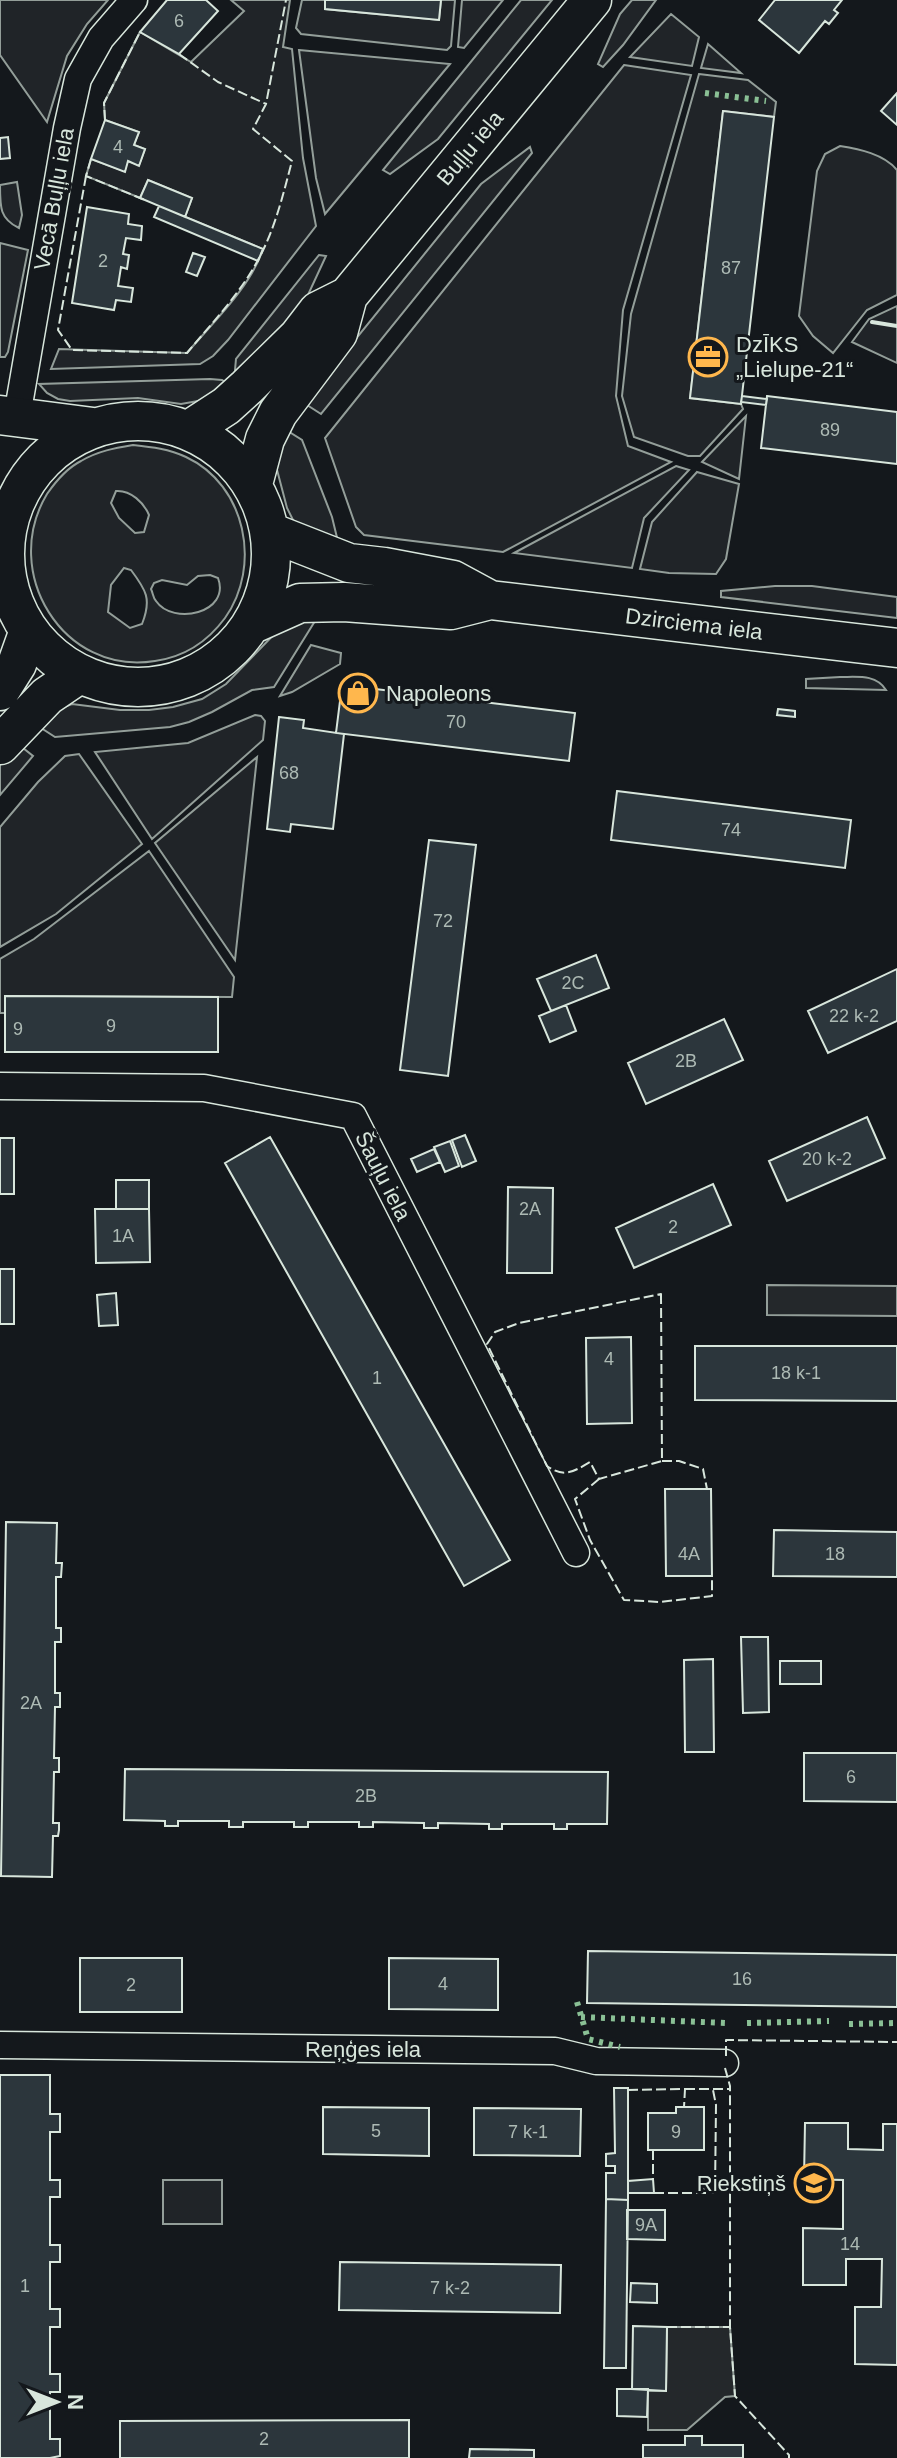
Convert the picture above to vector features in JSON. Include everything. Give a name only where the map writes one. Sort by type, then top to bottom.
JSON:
[{"type":"street","name":"Vecā Buļļu iela","points":[[8,416],[78,79],[101,38],[134,0]]},
{"type":"street","name":"Buļļu iela","points":[[189,430],[226,406],[247,387],[298,337],[318,311],[348,296],[592,0]]},
{"type":"street","name":"Buļļu iela","points":[[253,484],[265,439],[278,413],[338,333],[348,296]]},
{"type":"street","points":[[8,416],[93,427]]},
{"type":"street","points":[[151,421],[189,430],[223,451],[253,484],[270,532],[268,586],[253,624],[227,654],[181,681],[128,688],[78,675],[50,657],[28,633],[9,593],[3,550],[5,508],[57,448],[93,427],[113,422],[151,421]]},
{"type":"street","name":"Dzirciema iela","points":[[270,532],[349,563],[453,580],[490,600]]},
{"type":"street","name":"Dzirciema iela","points":[[253,624],[300,603],[344,602],[451,610],[490,600],[897,648]]},
{"type":"street","points":[[0,691],[17,664],[28,633]]},
{"type":"street","points":[[0,745],[47,696],[78,675]]},
{"type":"street","name":"Šauļu iela","points":[[0,1086],[204,1088],[353,1116],[576,1553]]},
{"type":"street","name":"Reņģes iela","points":[[0,2045],[555,2051],[596,2061],[725,2063]]},
{"type":"shaded area","points":[[0,0],[108,0],[87,24],[67,56],[47,122],[0,55]]},
{"type":"shaded area","points":[[231,0],[290,0],[283,47],[292,49],[303,158],[316,226],[228,340],[200,364],[51,369],[59,349],[187,353],[230,304],[257,263],[263,249],[185,217],[192,198],[148,180],[140,198],[86,176],[91,159],[124,171],[128,161],[139,165],[145,149],[134,145],[139,132],[105,120],[104,103],[140,32],[191,62],[244,11]]},
{"type":"shaded area","points":[[302,0],[325,0],[325,9],[439,20],[441,0],[455,0],[451,46],[447,50],[301,34],[296,28]]},
{"type":"shaded area","points":[[462,0],[503,0],[464,48],[458,47]]},
{"type":"shaded area","points":[[521,0],[552,0],[438,139],[390,174],[383,170]]},
{"type":"shaded area","points":[[632,0],[656,0],[603,67],[598,64],[620,14]]},
{"type":"shaded area","points":[[671,14],[699,37],[692,66],[630,57]]},
{"type":"shaded area","points":[[708,44],[741,73],[701,68]]},
{"type":"shaded area","points":[[299,50],[450,64],[325,214],[316,178]]},
{"type":"shaded area","points":[[624,65],[691,75],[623,310],[616,396],[628,446],[671,462],[503,552],[364,535],[356,527],[325,438]]},
{"type":"shaded area","points":[[699,74],[748,80],[776,102],[774,117],[723,111],[690,398],[741,404],[743,409],[700,456],[688,456],[634,437],[622,396],[631,314]]},
{"type":"shaded area","points":[[840,146],[878,156],[897,170],[897,295],[867,310],[833,353],[813,336],[799,316],[817,171],[825,154]]},
{"type":"shaded area","points":[[530,147],[532,153],[321,414],[304,403],[481,184]]},
{"type":"shaded area","points":[[17,182],[22,215],[19,228],[5,217],[0,200],[0,185]]},
{"type":"shaded area","points":[[0,243],[28,250],[5,357],[0,357]]},
{"type":"shaded area","points":[[319,255],[326,256],[301,310],[243,376],[235,370],[236,359]]},
{"type":"shaded area","points":[[897,306],[897,363],[852,342],[869,319]]},
{"type":"shaded area","points":[[222,380],[233,387],[215,398],[181,404],[138,398],[70,401],[47,393],[39,384]]},
{"type":"shaded area","points":[[746,416],[739,479],[702,462]]},
{"type":"shaded area","points":[[283,428],[302,440],[332,517],[340,550],[294,522],[287,508],[276,466]]},
{"type":"shaded area","points":[[133,445],[173,452],[206,470],[223,487],[234,507],[242,528],[245,552],[243,575],[225,618],[194,647],[155,661],[122,661],[93,652],[68,635],[49,612],[36,585],[31,555],[34,524],[47,494],[58,480],[71,467],[87,458]],"holes":[[[116,491],[132,495],[144,506],[149,515],[144,532],[135,533],[119,518],[111,503]],[[124,568],[131,570],[146,595],[147,608],[142,624],[130,628],[108,612],[111,585]],[[198,576],[218,578],[220,590],[209,607],[187,614],[175,613],[164,609],[154,598],[151,589],[154,583],[162,580],[187,585]]]},
{"type":"shaded area","points":[[676,466],[689,470],[644,518],[632,568],[514,553]]},
{"type":"shaded area","points":[[697,472],[739,484],[726,559],[716,574],[640,569],[652,522]]},
{"type":"shaded area","points":[[812,586],[897,597],[897,618],[721,597],[721,591]]},
{"type":"shaded area","points":[[320,613],[274,687],[252,690],[189,722],[170,727],[55,737],[35,724],[54,711],[72,704],[149,710],[202,699],[226,684],[285,623]]},
{"type":"shaded area","points":[[311,645],[341,653],[340,664],[280,696]]},
{"type":"shaded area","points":[[806,679],[872,679],[886,690],[806,688]]},
{"type":"shaded area","points":[[255,715],[265,721],[263,740],[152,839],[95,752],[188,743]]},
{"type":"shaded area","points":[[18,744],[33,756],[0,795],[0,765]]},
{"type":"shaded area","points":[[79,754],[142,844],[56,914],[0,947],[0,827],[65,756]]},
{"type":"shaded area","points":[[257,757],[235,960],[155,843]]},
{"type":"shaded area","points":[[149,851],[234,977],[232,997],[5,996],[5,1013],[0,1013],[0,959],[34,939]]},
{"type":"shaded area","points":[[767,1285],[897,1286],[897,1316],[767,1315]]},
{"type":"shaded area","points":[[163,2180],[222,2180],[222,2224],[163,2224]]},
{"type":"shaded area","points":[[667,2327],[730,2327],[735,2396],[725,2397],[687,2430],[648,2430],[648,2391],[666,2391]]},
{"type":"building","points":[[167,0],[206,0],[218,11],[179,54],[140,32]]},
{"type":"building","points":[[325,0],[441,0],[439,20],[325,9]]},
{"type":"building","points":[[775,0],[842,0],[834,10],[838,13],[829,24],[825,21],[799,53],[759,20]]},
{"type":"building","points":[[897,93],[897,125],[881,111]]},
{"type":"building","points":[[723,111],[774,117],[741,404],[690,398]]},
{"type":"building","points":[[105,120],[139,132],[134,145],[145,149],[139,166],[128,161],[125,172],[91,159]]},
{"type":"building","points":[[8,137],[10,158],[0,159],[0,138]]},
{"type":"building","points":[[148,180],[192,198],[185,217],[140,198]]},
{"type":"building","points":[[159,206],[263,249],[258,261],[154,217]]},
{"type":"building","points":[[87,207],[129,214],[128,224],[142,226],[141,240],[126,238],[123,254],[129,255],[127,269],[121,267],[118,286],[133,288],[131,302],[116,300],[114,310],[72,303]]},
{"type":"building","points":[[193,253],[205,257],[197,276],[186,272]]},
{"type":"building","points":[[742,396],[767,399],[766,405],[741,402]]},
{"type":"building","points":[[767,396],[897,412],[897,464],[761,448]]},
{"type":"building","points":[[342,685],[575,713],[569,761],[336,733]]},
{"type":"building","points":[[778,709],[795,711],[795,717],[777,715]]},
{"type":"building","points":[[279,717],[304,720],[303,728],[344,734],[333,829],[291,824],[290,832],[267,829]]},
{"type":"building","points":[[617,791],[851,820],[845,868],[611,840]]},
{"type":"building","points":[[429,840],[476,845],[448,1076],[400,1070]]},
{"type":"building","points":[[596,955],[609,988],[551,1011],[537,979]]},
{"type":"building","points":[[897,969],[897,1021],[828,1053],[808,1011]]},
{"type":"building","points":[[5,996],[218,997],[218,1052],[5,1052]]},
{"type":"building","points":[[566,1005],[576,1031],[550,1042],[539,1016]]},
{"type":"building","points":[[724,1019],[743,1060],[646,1104],[628,1063]]},
{"type":"building","points":[[867,1117],[885,1158],[787,1201],[769,1161]]},
{"type":"building","points":[[465,1135],[476,1161],[462,1167],[452,1140]]},
{"type":"building","points":[[270,1137],[510,1560],[464,1586],[225,1163]]},
{"type":"building","points":[[0,1138],[14,1138],[14,1194],[0,1194]]},
{"type":"building","points":[[450,1141],[459,1166],[445,1172],[434,1147]]},
{"type":"building","points":[[434,1149],[440,1162],[417,1172],[411,1159]]},
{"type":"building","points":[[116,1180],[149,1180],[149,1209],[116,1209]]},
{"type":"building","points":[[713,1184],[731,1225],[634,1268],[616,1228]]},
{"type":"building","points":[[508,1187],[553,1188],[552,1273],[507,1273]]},
{"type":"building","points":[[95,1209],[149,1209],[150,1262],[96,1263]]},
{"type":"building","points":[[0,1269],[14,1269],[14,1324],[0,1324]]},
{"type":"building","points":[[116,1293],[118,1325],[99,1326],[97,1295]]},
{"type":"building","points":[[631,1337],[632,1423],[587,1424],[586,1338]]},
{"type":"building","points":[[695,1346],[897,1346],[897,1401],[695,1400]]},
{"type":"building","points":[[665,1489],[711,1489],[712,1576],[666,1576]]},
{"type":"building","points":[[6,1522],[57,1523],[56,1563],[62,1563],[61,1577],[56,1577],[56,1628],[61,1628],[61,1642],[55,1642],[55,1693],[60,1693],[60,1707],[55,1707],[54,1758],[59,1758],[59,1772],[54,1772],[53,1823],[59,1823],[59,1830],[58,1836],[53,1836],[52,1877],[1,1876]]},
{"type":"building","points":[[774,1530],[897,1532],[897,1577],[773,1576]]},
{"type":"building","points":[[741,1637],[768,1637],[769,1712],[743,1713]]},
{"type":"building","points":[[713,1659],[714,1752],[685,1752],[684,1660]]},
{"type":"building","points":[[780,1661],[821,1661],[821,1684],[780,1684]]},
{"type":"building","points":[[804,1753],[897,1753],[897,1802],[804,1801]]},
{"type":"building","points":[[125,1769],[608,1772],[607,1824],[567,1824],[567,1829],[554,1829],[554,1824],[502,1824],[502,1829],[489,1829],[489,1824],[438,1823],[438,1828],[424,1828],[424,1823],[373,1822],[373,1827],[359,1827],[359,1822],[308,1822],[308,1827],[294,1827],[294,1822],[243,1822],[243,1827],[229,1827],[229,1821],[178,1821],[178,1826],[165,1826],[165,1821],[124,1820]]},
{"type":"building","points":[[588,1951],[897,1955],[897,2007],[587,2003]]},
{"type":"building","points":[[80,1958],[182,1958],[182,2012],[80,2012]]},
{"type":"building","points":[[389,1958],[498,1959],[498,2010],[389,2009]]},
{"type":"building","points":[[0,2075],[50,2075],[50,2114],[60,2114],[60,2132],[50,2132],[50,2180],[60,2180],[60,2197],[50,2197],[50,2245],[60,2245],[60,2262],[50,2262],[50,2309],[60,2309],[60,2327],[50,2327],[50,2374],[60,2374],[60,2392],[50,2392],[50,2439],[60,2439],[60,2456],[50,2458],[0,2458]]},
{"type":"building","points":[[614,2088],[628,2088],[628,2200],[606,2199],[606,2173],[615,2173],[615,2166],[606,2166],[606,2154],[615,2153]]},
{"type":"building","points":[[323,2107],[429,2108],[429,2156],[323,2154]]},
{"type":"building","points":[[676,2107],[704,2107],[704,2150],[648,2150],[648,2113],[676,2113]]},
{"type":"building","points":[[474,2108],[581,2109],[580,2156],[474,2155]]},
{"type":"building","points":[[805,2123],[848,2123],[848,2149],[883,2150],[883,2124],[897,2124],[897,2365],[855,2364],[855,2307],[881,2307],[882,2259],[846,2259],[846,2285],[803,2285],[803,2228],[843,2229],[843,2180],[804,2179]]},
{"type":"building","points":[[700,2176],[714,2176],[714,2189],[699,2188]]},
{"type":"building","points":[[653,2179],[654,2193],[628,2193],[628,2181]]},
{"type":"building","points":[[606,2199],[628,2200],[626,2368],[604,2368]]},
{"type":"building","points":[[627,2210],[665,2210],[665,2240],[627,2239]]},
{"type":"building","points":[[340,2262],[561,2265],[560,2313],[339,2310]]},
{"type":"building","points":[[631,2283],[657,2284],[657,2303],[630,2302]]},
{"type":"building","points":[[633,2326],[667,2327],[666,2391],[632,2389]]},
{"type":"building","points":[[617,2389],[648,2389],[647,2417],[617,2416]]},
{"type":"building","points":[[409,2420],[409,2458],[120,2458],[120,2421]]},
{"type":"building","points":[[685,2436],[702,2436],[702,2445],[743,2445],[743,2458],[643,2458],[643,2445],[685,2445]]},
{"type":"building","points":[[470,2449],[534,2450],[534,2458],[469,2458]]},
{"type":"hedge","points":[[705,93],[766,101]]},
{"type":"hedge","points":[[577,2002],[588,2039],[620,2047]]},
{"type":"hedge","points":[[581,2017],[726,2023]]},
{"type":"hedge","points":[[747,2023],[829,2021]]},
{"type":"hedge","points":[[849,2024],[897,2023]]},
{"type":"fence","points":[[86,176],[58,330],[72,350],[187,353],[251,273],[282,199],[292,161],[253,129],[266,104],[286,0]]},
{"type":"fence","points":[[105,120],[104,103],[140,32]]},
{"type":"fence","points":[[179,54],[218,82],[266,104]]},
{"type":"fence","points":[[91,159],[86,176],[145,200]]},
{"type":"fence","points":[[661,1294],[662,1461],[599,1479],[590,1462],[568,1472],[558,1472],[547,1466],[487,1344],[495,1332],[519,1323],[661,1294]]},
{"type":"fence","points":[[662,1461],[679,1461],[703,1469],[707,1489]]},
{"type":"fence","points":[[599,1479],[575,1499],[590,1540],[624,1600],[660,1602],[712,1596],[712,1576]]},
{"type":"fence","points":[[726,2056],[726,2040],[897,2042]]},
{"type":"fence","points":[[725,2068],[730,2086],[730,2327],[735,2396],[789,2458]]},
{"type":"fence","points":[[685,2089],[730,2089]]},
{"type":"fence","points":[[628,2090],[685,2089],[684,2107]]},
{"type":"fence","points":[[654,2193],[715,2193],[716,2105],[713,2090]]},
{"type":"fence","points":[[653,2150],[653,2179]]},
{"type":"fence","points":[[667,2327],[730,2327]]},
{"type":"wall","points":[[872,322],[897,326]]},
{"type":"place","name":"DzĪKS „Lielupe-21“","points":[[708,357]]},
{"type":"place","name":"Napoleons","points":[[358,693]]},
{"type":"place","name":"Riekstiņš","points":[[814,2183]]}]
